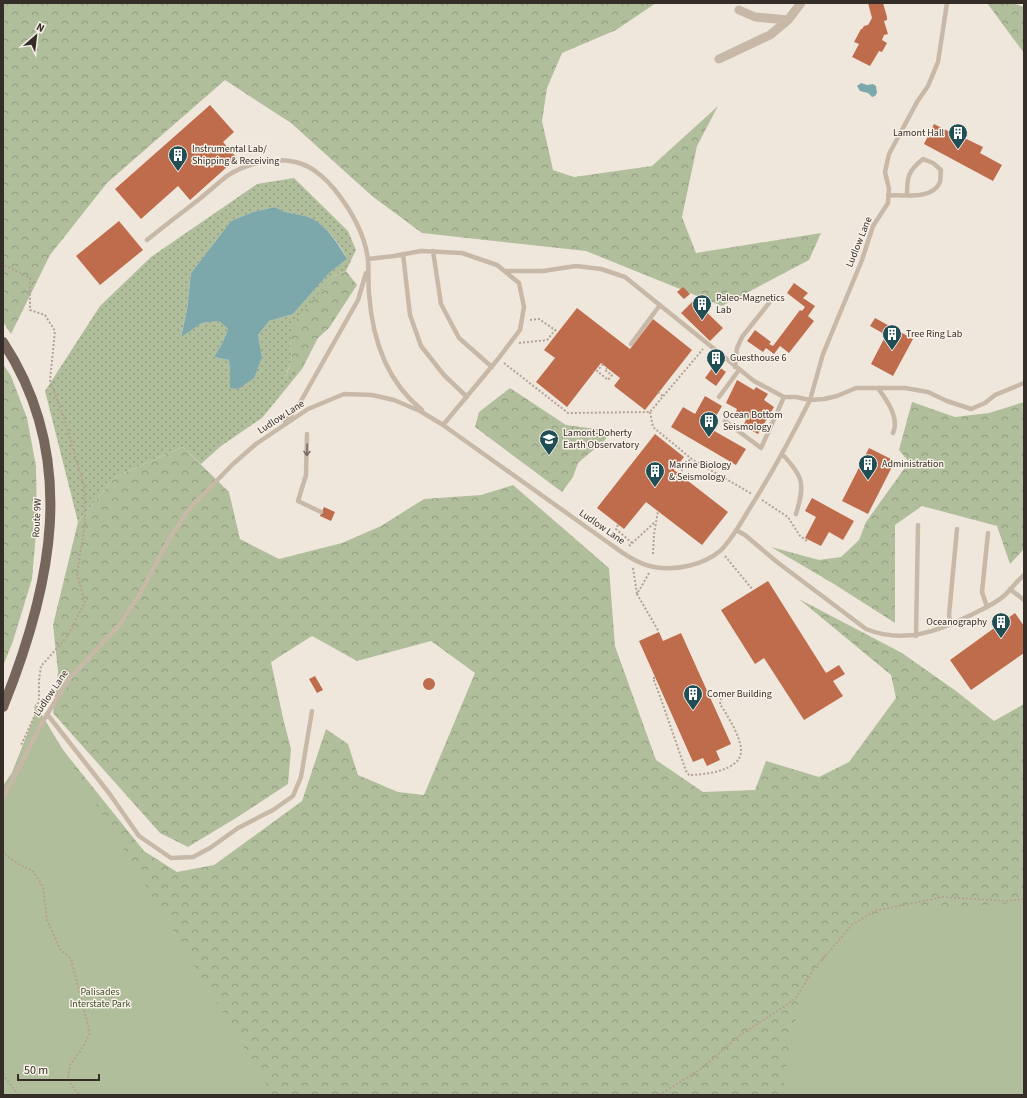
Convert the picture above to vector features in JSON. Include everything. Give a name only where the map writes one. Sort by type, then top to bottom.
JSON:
[{"type":"main road","name":"Route 9W","points":[[3,342],[20,371],[37,411],[46,450],[51,493],[49,540],[42,584],[26,641],[5,703]]},
{"type":"street","points":[[719,59],[770,35],[788,20],[801,3]]},
{"type":"street","points":[[739,10],[755,17],[788,20]]},
{"type":"lane","name":"Ludlow Lane","points":[[3,798],[47,714],[69,679],[120,624],[138,597],[171,536],[190,508],[233,464],[256,444],[308,409],[344,394],[372,395],[394,400],[420,411],[443,425],[632,559],[653,567],[675,568],[699,563],[720,551],[736,530],[757,497],[782,454],[810,400],[823,354],[862,260],[873,226],[888,203],[889,189],[884,172],[889,154],[917,102],[928,86],[938,62],[947,3]]},
{"type":"lane","points":[[888,196],[907,195],[925,194],[934,191],[940,182],[941,170],[933,163],[922,159],[914,166],[910,173],[907,181],[907,195]]},
{"type":"lane","points":[[147,240],[228,176],[256,163],[282,160],[303,164],[326,179],[346,204],[362,234],[368,259],[372,322],[379,348],[390,371],[403,393],[421,409],[443,425],[492,367],[520,330],[524,307],[519,283],[497,265],[462,253],[421,251],[368,259]]},
{"type":"lane","points":[[433,251],[441,304],[459,338],[492,367]]},
{"type":"lane","points":[[403,254],[410,315],[421,346],[444,375],[467,397]]},
{"type":"lane","points":[[280,427],[297,408],[358,300],[365,280],[368,259]]},
{"type":"lane","points":[[506,271],[543,271],[576,266],[601,269],[625,277],[754,381],[784,397],[796,397],[810,400],[824,399],[837,396],[856,388],[905,388],[928,392],[947,401],[971,409],[985,403],[995,395],[1024,383]]},
{"type":"lane","points":[[719,397],[737,368],[737,348],[742,337],[769,303]]},
{"type":"lane","points":[[631,344],[660,305]]},
{"type":"lane","points":[[878,388],[893,414],[895,420],[895,429],[893,432]]},
{"type":"lane","points":[[725,421],[761,448],[784,397]]},
{"type":"lane","points":[[307,434],[306,475],[298,501],[321,512]]},
{"type":"lane","points":[[782,454],[795,467],[801,478],[802,490],[796,514]]},
{"type":"lane","points":[[916,636],[918,524]]},
{"type":"lane","points":[[951,625],[949,615],[957,529]]},
{"type":"lane","points":[[736,530],[745,535],[866,629],[887,635],[916,636],[951,625],[987,607],[1005,594],[1024,575]]},
{"type":"lane","points":[[987,607],[982,592],[988,533]]},
{"type":"lane","points":[[1010,589],[1024,600]]},
{"type":"lane","points":[[47,714],[109,793],[139,836],[171,858],[193,857],[210,848],[238,828],[273,810],[292,796],[301,777],[312,711]]},
{"type":"path","points":[[514,343],[547,340],[555,330]]},
{"type":"path","points":[[707,344],[650,412],[652,427],[690,458],[788,517],[800,536],[807,542],[808,539]]},
{"type":"path","points":[[498,359],[568,413],[650,412]]},
{"type":"path","points":[[602,364],[597,371],[608,380],[612,375],[605,370],[607,368]]},
{"type":"path","points":[[658,392],[663,396]]},
{"type":"path","points":[[679,474],[690,458]]},
{"type":"path","points":[[653,554],[654,534],[658,511]]},
{"type":"path","points":[[629,546],[656,522]]},
{"type":"path","points":[[618,525],[616,529],[632,543]]},
{"type":"path","points":[[720,551],[753,590]]},
{"type":"path","points":[[632,559],[637,594],[658,632]]},
{"type":"path","points":[[637,594],[653,567]]},
{"type":"path","points":[[655,678],[653,678],[686,771],[689,775],[722,770],[738,760],[741,753],[741,747],[720,704],[721,698],[724,696]]},
{"type":"path","points":[[3,851],[7,856],[20,865],[34,871],[43,887],[47,920],[53,935],[60,949],[71,959],[73,964],[79,994],[90,1033],[83,1047],[70,1064],[68,1078],[74,1090],[80,1095]]},
{"type":"path","points":[[659,1095],[701,1069],[739,1036],[795,999],[813,970],[852,924],[874,911],[943,897],[1006,901],[1024,899]]},
{"type":"path","points":[[3,1074],[18,1095]]},
{"type":"green space","points":[[3,3],[656,3],[616,30],[562,53],[547,88],[542,121],[553,170],[574,177],[652,166],[718,106],[697,146],[682,217],[696,253],[821,233],[809,260],[722,306],[586,251],[422,233],[372,196],[291,123],[225,80],[107,183],[50,255],[11,334],[3,322]]},
{"type":"green space","points":[[987,3],[1013,3],[1024,7],[1024,53]]},
{"type":"green space","points":[[294,178],[348,231],[356,250],[346,271],[334,276],[290,340],[292,359],[285,377],[302,369],[262,418],[221,446],[201,464],[183,447],[115,477],[78,522],[45,391],[100,306],[151,257],[257,184]],"holes":[[[275,207],[283,211],[311,218],[318,222],[335,239],[347,259],[329,273],[293,314],[269,321],[258,335],[262,357],[230,388],[229,360],[214,357],[223,342],[228,329],[219,321],[202,323],[181,336],[187,310],[191,273],[231,221],[253,212]]]},
{"type":"green space","points":[[346,271],[357,285],[329,328],[318,338],[302,369],[285,378],[292,359],[290,340],[295,321],[334,276]]},
{"type":"green space","points":[[3,364],[11,376],[27,418],[36,466],[37,522],[32,579],[13,641],[3,666]]},
{"type":"green space","points":[[510,388],[566,425],[610,431],[605,440],[578,463],[573,477],[562,492],[475,427],[479,412]]},
{"type":"green space","points":[[912,402],[955,417],[989,413],[1024,402],[1024,549],[1010,564],[997,526],[922,506],[895,525],[895,623],[834,584],[771,547],[819,560],[841,557],[859,540],[866,522],[909,462],[899,450]]},
{"type":"green space","points":[[183,447],[229,492],[240,539],[279,559],[342,543],[381,526],[424,499],[481,495],[513,485],[609,568],[615,646],[656,760],[703,792],[755,790],[766,761],[819,777],[849,762],[896,698],[891,675],[799,599],[902,653],[956,691],[994,721],[1024,704],[1024,1095],[3,1095],[3,786],[12,773],[34,717],[35,704],[63,750],[144,851],[177,872],[214,865],[302,801],[326,729],[348,744],[358,775],[398,792],[424,795],[475,673],[431,641],[357,661],[312,636],[271,662],[291,749],[288,784],[188,847],[160,833],[53,713],[58,671],[53,625],[78,522],[115,477]]},
{"type":"green space","name":"Palisades Interstate Park","points":[[35,704],[273,1095],[3,1095],[3,786],[12,773],[34,717]]},
{"type":"green space","points":[[1024,902],[1024,1095],[782,1095],[801,992],[828,954],[863,916],[930,905],[965,907]]},
{"type":"water","points":[[861,83],[867,85],[873,84],[876,86],[877,93],[875,96],[872,97],[868,93],[860,91],[857,86]]},
{"type":"water","points":[[275,207],[286,212],[312,218],[318,222],[335,239],[347,259],[329,273],[293,314],[269,321],[258,335],[262,357],[254,378],[238,389],[230,388],[229,360],[214,357],[223,342],[228,329],[219,321],[202,323],[181,337],[187,310],[191,273],[231,221],[253,212]]},
{"type":"building","points":[[868,3],[883,3],[887,17],[887,20],[884,21],[888,34],[884,35],[882,40],[887,43],[882,52],[879,51],[870,66],[852,57],[859,44],[854,42],[861,29],[868,25],[872,18]]},
{"type":"building","name":"Instrumental Lab/ Shipping & Receiving","points":[[210,105],[234,132],[223,142],[237,158],[190,200],[178,186],[141,219],[115,189]]},
{"type":"building","name":"Lamont Hall","points":[[934,124],[983,147],[980,153],[1002,165],[993,181],[924,144]]},
{"type":"building","points":[[119,221],[143,250],[100,285],[76,256]]},
{"type":"building","points":[[794,283],[808,293],[803,298],[815,306],[808,316],[814,321],[789,353],[780,346],[774,354],[766,348],[763,352],[747,341],[755,330],[771,342],[769,344],[773,346],[800,310],[802,311],[805,307],[787,293]]},
{"type":"building","points":[[683,287],[690,294],[684,299],[677,292]]},
{"type":"building","name":"Paleo-Magnetics Lab","points":[[694,300],[723,328],[710,341],[681,313]]},
{"type":"building","points":[[577,308],[630,349],[653,319],[692,350],[645,410],[614,386],[620,378],[601,363],[567,407],[536,382],[555,358],[544,350]]},
{"type":"building","name":"Tree Ring Lab","points":[[875,318],[913,339],[893,376],[871,364],[886,335],[870,326]]},
{"type":"building","name":"Guesthouse 6","points":[[715,364],[726,372],[716,386],[705,378]]},
{"type":"building","points":[[737,380],[754,390],[756,387],[768,394],[764,400],[774,407],[758,434],[743,426],[746,420],[735,414],[737,409],[726,403]]},
{"type":"building","name":"Ocean Bottom Seismology","points":[[705,396],[722,406],[709,428],[746,449],[736,465],[671,427],[683,407],[695,414]]},
{"type":"building","name":"Marine Biology & Seismology","points":[[655,434],[684,457],[674,470],[728,512],[702,545],[646,502],[624,529],[597,508]]},
{"type":"building","name":"Administration","points":[[869,448],[895,461],[868,514],[842,501]]},
{"type":"building","points":[[812,498],[854,521],[843,540],[829,532],[821,546],[805,538],[816,517],[805,511]]},
{"type":"building","points":[[324,507],[335,512],[331,521],[320,516]]},
{"type":"building","points":[[768,581],[826,673],[839,665],[845,674],[833,681],[843,696],[804,720],[764,658],[755,664],[721,610]]},
{"type":"building","name":"Oceanography","points":[[1015,613],[1024,626],[1024,653],[971,690],[950,660]]},
{"type":"building","name":"Comer Building","points":[[659,632],[663,641],[681,633],[731,744],[716,751],[720,760],[707,766],[703,758],[693,762],[639,641]]},
{"type":"building","points":[[315,676],[323,690],[317,693],[309,679]]},
{"type":"building","points":[[427,678],[431,678],[435,684],[431,690],[427,690],[423,686],[423,682]]},
{"type":"place","name":"Lamont Hall","points":[[958,150]]},
{"type":"place","name":"Instrumental Lab/ Shipping & Receiving","points":[[178,172]]},
{"type":"place","name":"Paleo-Magnetics Lab","points":[[702,321]]},
{"type":"place","name":"Tree Ring Lab","points":[[892,351]]},
{"type":"place","name":"Guesthouse 6","points":[[716,375]]},
{"type":"place","name":"Ocean Bottom Seismology","points":[[709,438]]},
{"type":"place","name":"Lamont-Doherty Earth Observatory","points":[[549,456]]},
{"type":"place","name":"Administration","points":[[868,481]]},
{"type":"place","name":"Marine Biology & Seismology","points":[[655,488]]},
{"type":"place","name":"Oceanography","points":[[1001,639]]},
{"type":"place","name":"Comer Building","points":[[693,711]]}]
